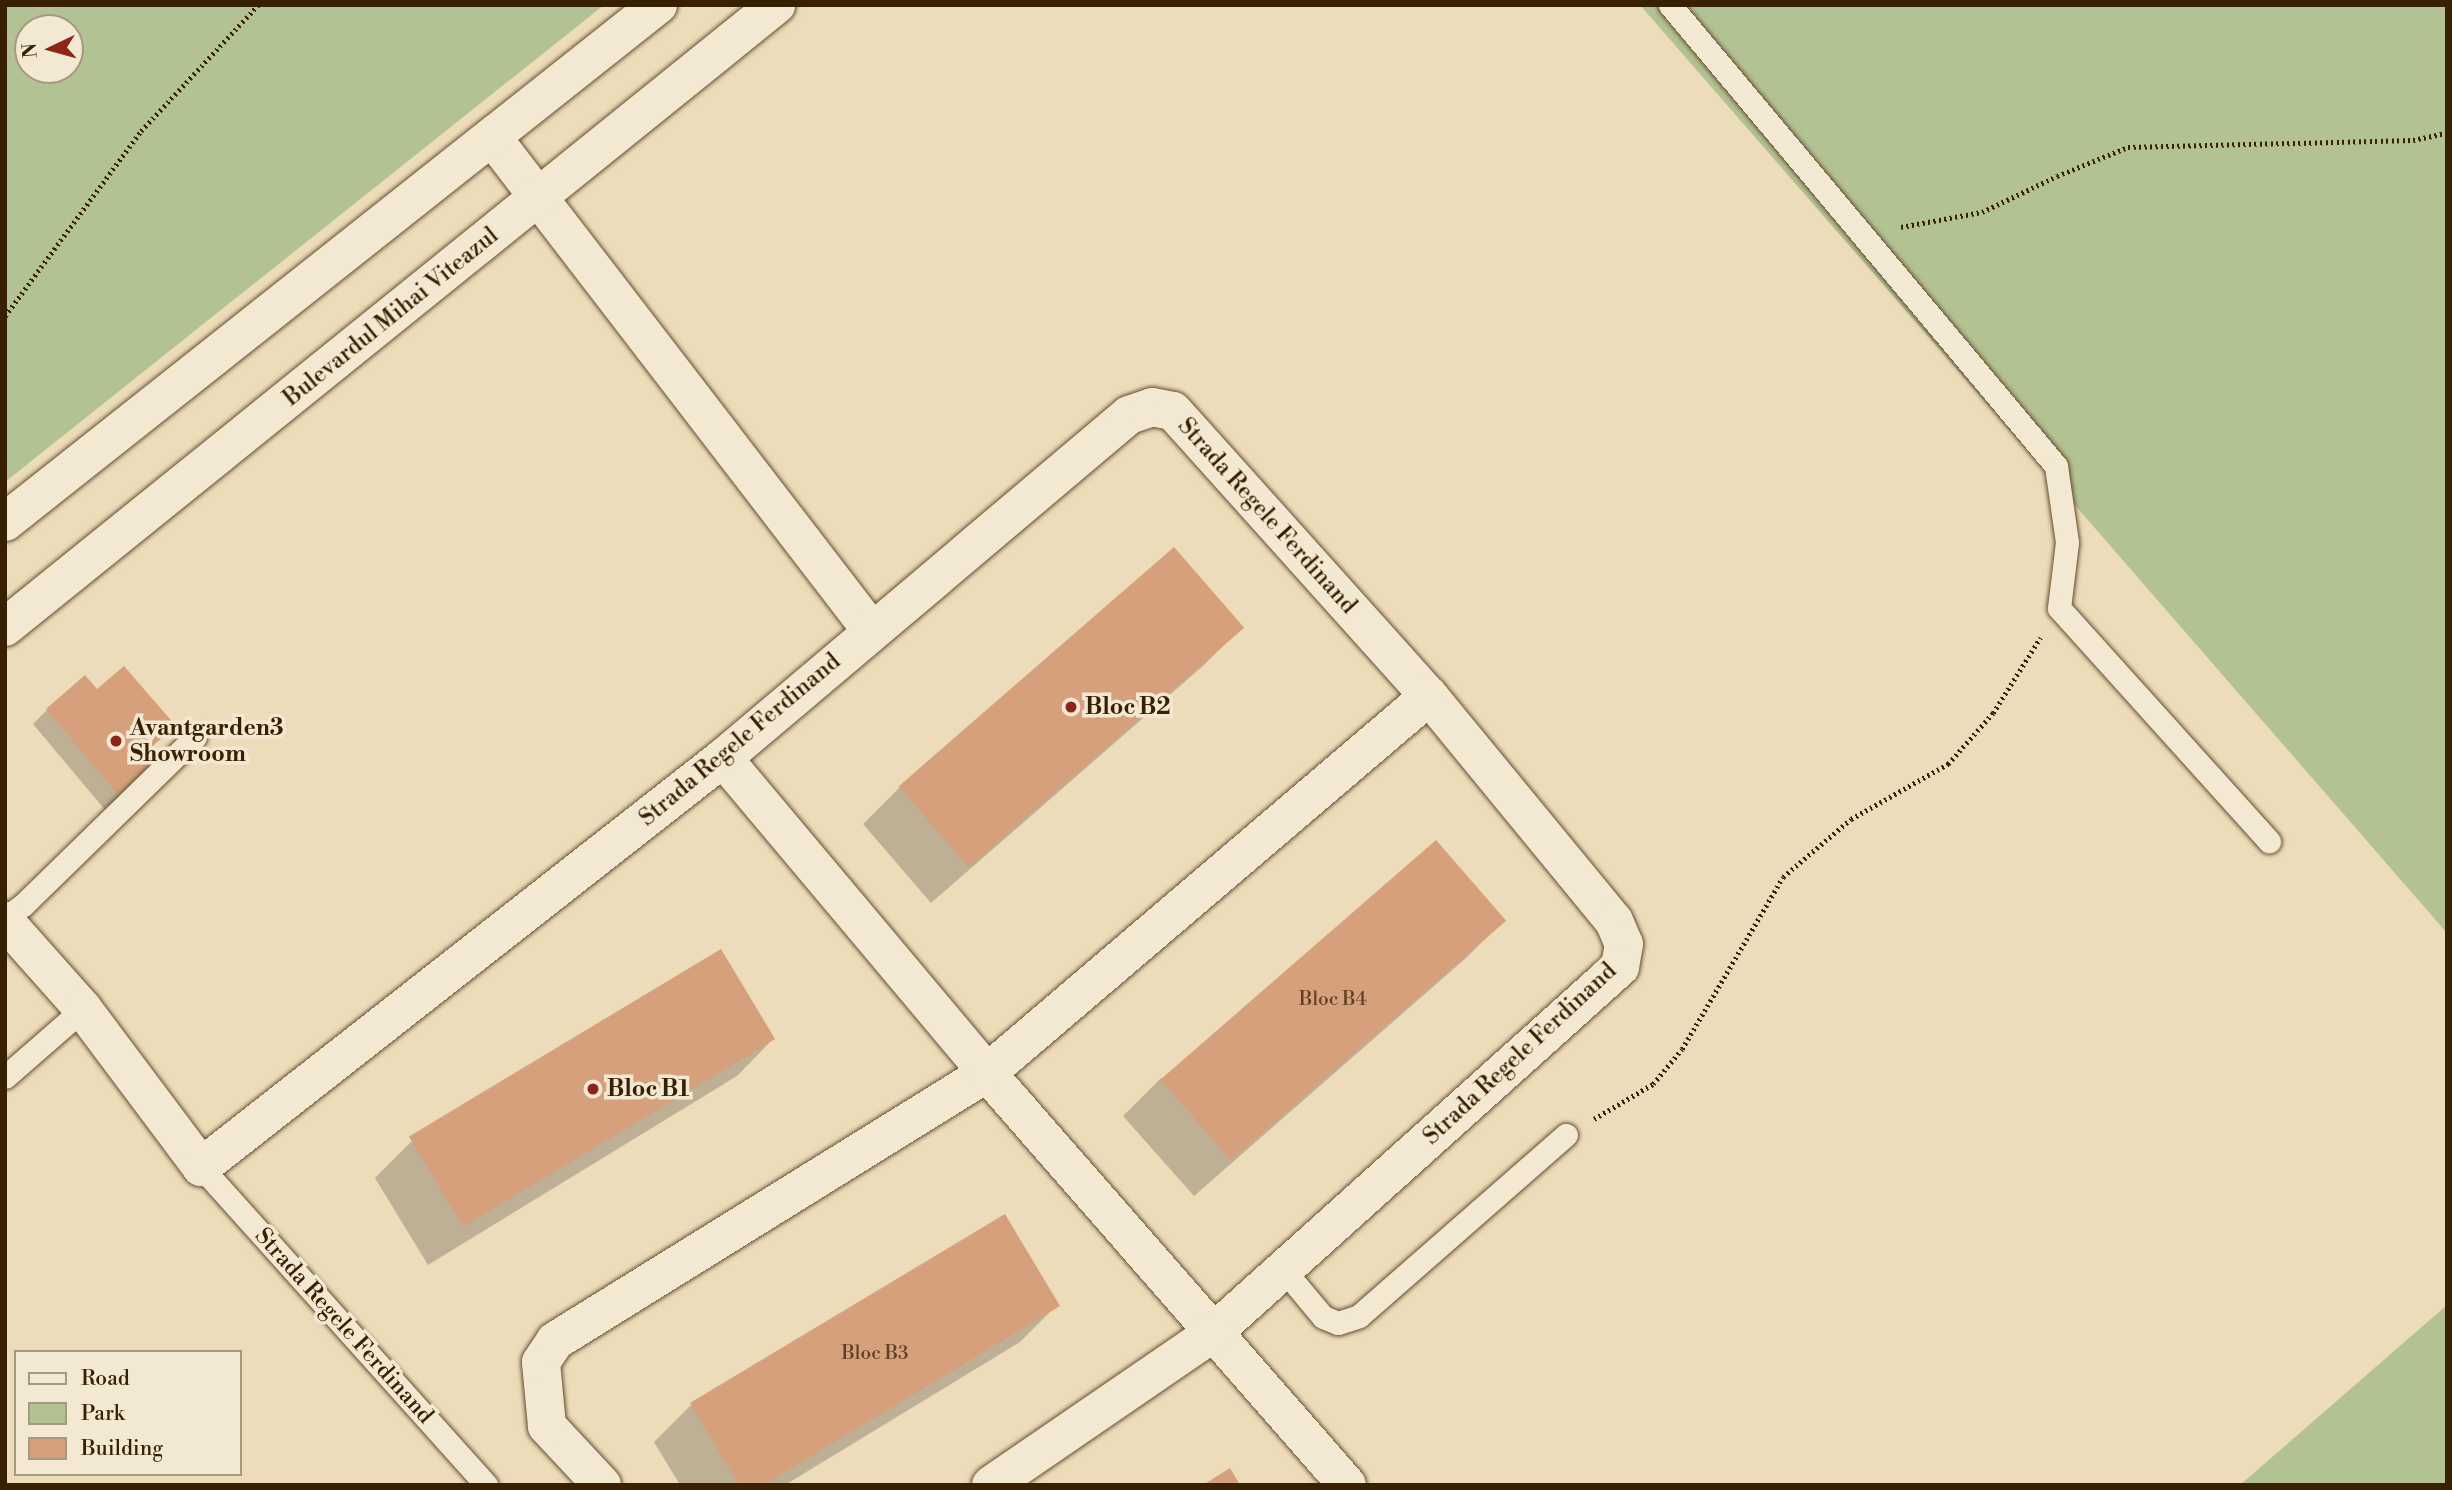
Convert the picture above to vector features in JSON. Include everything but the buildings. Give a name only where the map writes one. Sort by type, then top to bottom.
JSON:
[{"type":"street","points":[[5,522],[658,5]]},
{"type":"street","name":"Bulevardul Mihai Viteazul","points":[[5,627],[776,5]]},
{"type":"street","points":[[492,137],[871,630]]},
{"type":"street","name":"Strada Regele Ferdinand","points":[[5,919],[83,1009],[201,1167],[723,758],[871,630],[1129,415],[1152,407],[1173,411],[1429,696],[1614,921],[1623,944],[1620,967],[1213,1333],[991,1485]]},
{"type":"street","points":[[602,1485],[547,1426],[541,1362],[555,1341],[987,1073],[1429,696]]},
{"type":"street","points":[[723,758],[987,1073],[1347,1485]]},
{"type":"lane","points":[[1670,5],[2056,466],[2067,542],[2059,608],[2269,841]]},
{"type":"lane","points":[[5,919],[23,905],[195,737]]},
{"type":"lane","points":[[5,1077],[83,1009]]},
{"type":"lane","points":[[1283,1269],[1323,1317],[1338,1323],[1359,1316],[1566,1135]]},
{"type":"lane","name":"Strada Regele Ferdinand","points":[[201,1167],[486,1485]]},
{"type":"path","points":[[5,316],[141,131],[258,5]]},
{"type":"path","points":[[1862,234],[1982,212],[2057,176],[2128,147],[2413,140],[2447,133]]},
{"type":"path","points":[[1566,1135],[1653,1084],[1682,1049],[1783,877],[1851,819],[1948,764],[1993,713],[2059,608]]},
{"type":"green space","points":[[5,5],[604,5],[5,482]]},
{"type":"green space","points":[[1640,5],[2447,5],[2447,933]]},
{"type":"green space","points":[[2447,1305],[2447,1485],[2240,1485]]},
{"type":"place","name":"Bloc B2","points":[[1071,707]]},
{"type":"place","name":"Avantgarden3 Showroom","points":[[116,741]]},
{"type":"place","name":"Bloc B1","points":[[593,1089]]}]
